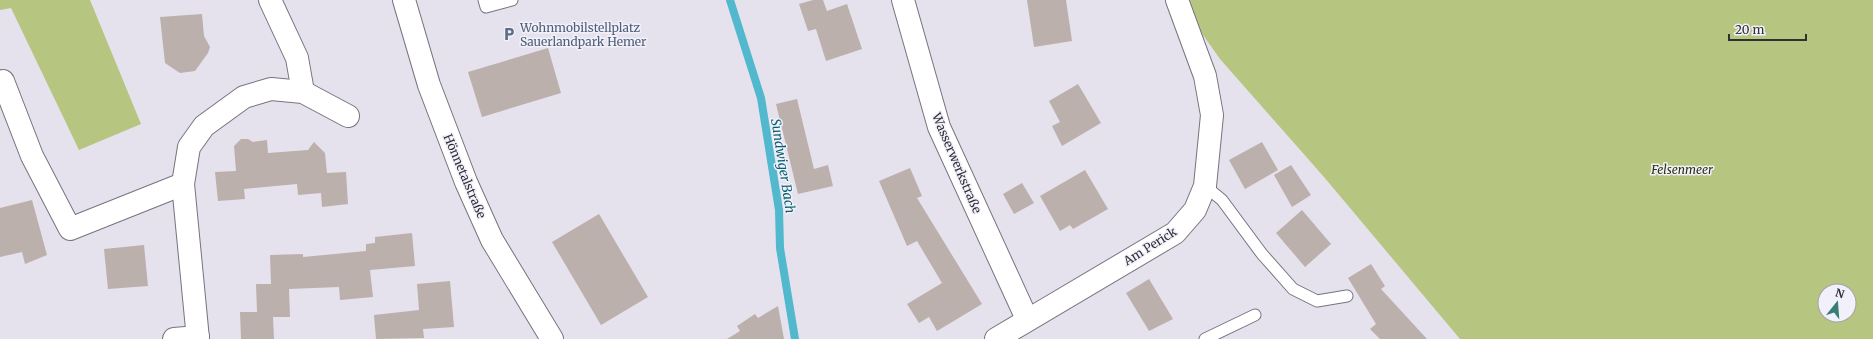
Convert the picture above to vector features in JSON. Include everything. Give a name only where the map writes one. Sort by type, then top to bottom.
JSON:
[{"type":"street","points":[[270,0],[296,58],[303,92]]},
{"type":"street","name":"Hönnetalstraße","points":[[404,0],[429,85],[466,182],[492,240],[552,339]]},
{"type":"street","name":"Wasserwerkstraße","points":[[903,0],[939,127],[1027,320]]},
{"type":"street","name":"Am Perick","points":[[996,339],[1175,233],[1195,210],[1205,186],[1212,115],[1205,76],[1177,0]]},
{"type":"street","points":[[3,81],[32,156],[70,230],[184,184]]},
{"type":"street","points":[[174,339],[198,338],[184,184],[189,147],[204,126],[244,97],[271,89],[303,92],[348,116]]},
{"type":"lane","points":[[484,0],[486,7],[512,0]]},
{"type":"lane","points":[[1205,186],[1222,200],[1262,254],[1293,289],[1317,301],[1347,296]]},
{"type":"lane","points":[[1205,339],[1255,315]]},
{"type":"green space","points":[[0,0],[90,0],[141,124],[79,150],[11,8],[0,10]]},
{"type":"green space","name":"Felsenmeer","points":[[1182,0],[1873,0],[1873,339],[1460,339],[1324,177],[1220,59],[1186,11]]},
{"type":"building","points":[[813,0],[823,0],[827,11],[847,4],[862,49],[826,61],[816,29],[808,31],[799,4]]},
{"type":"building","points":[[1027,0],[1066,0],[1072,41],[1034,47]]},
{"type":"building","points":[[202,14],[204,36],[210,47],[208,53],[195,71],[180,73],[165,63],[160,17]]},
{"type":"building","points":[[548,48],[561,93],[482,117],[468,72]]},
{"type":"building","points":[[1078,84],[1101,123],[1062,146],[1052,126],[1060,122],[1049,101]]},
{"type":"building","points":[[797,99],[814,169],[828,165],[833,186],[798,194],[776,104]]},
{"type":"building","points":[[241,139],[248,139],[253,142],[267,140],[268,153],[308,150],[314,142],[325,153],[327,173],[346,172],[348,204],[322,207],[321,193],[298,195],[297,184],[244,189],[245,199],[218,201],[215,172],[236,171],[234,146]]},
{"type":"building","points":[[1262,142],[1278,170],[1245,189],[1229,160]]},
{"type":"building","points":[[1291,165],[1311,195],[1292,207],[1274,175]]},
{"type":"building","points":[[910,168],[922,196],[917,198],[982,304],[937,331],[929,317],[919,323],[907,304],[942,283],[917,241],[907,246],[879,181]]},
{"type":"building","points":[[1085,170],[1108,209],[1073,229],[1070,225],[1060,231],[1040,196]]},
{"type":"building","points":[[1022,183],[1034,203],[1014,214],[1003,194]]},
{"type":"building","points":[[32,200],[47,255],[25,264],[22,252],[0,257],[0,208]]},
{"type":"building","points":[[1302,210],[1331,244],[1305,267],[1276,233]]},
{"type":"building","points":[[599,214],[648,297],[601,325],[552,242]]},
{"type":"building","points":[[412,233],[415,266],[370,270],[373,297],[340,300],[339,287],[289,289],[290,317],[273,317],[274,339],[241,339],[240,312],[257,312],[256,284],[271,284],[270,255],[303,254],[303,257],[366,251],[366,244],[375,243],[375,237]]},
{"type":"building","points":[[144,245],[148,286],[108,289],[104,249]]},
{"type":"building","points":[[1371,264],[1385,286],[1381,289],[1427,339],[1380,339],[1370,329],[1376,324],[1348,278]]},
{"type":"building","points":[[1149,279],[1173,319],[1149,331],[1126,293]]},
{"type":"building","points":[[450,281],[454,327],[423,329],[424,338],[376,339],[374,315],[419,310],[417,284]]},
{"type":"building","points":[[778,306],[784,339],[727,339],[740,331],[737,326],[755,314],[758,318]]},
{"type":"waterway","name":"Sundwiger Bach","points":[[730,0],[761,98],[779,210],[780,248],[795,339]]},
{"type":"place","name":"Wohnmobilstellplatz Sauerlandpark Hemer","points":[[509,34]]}]
